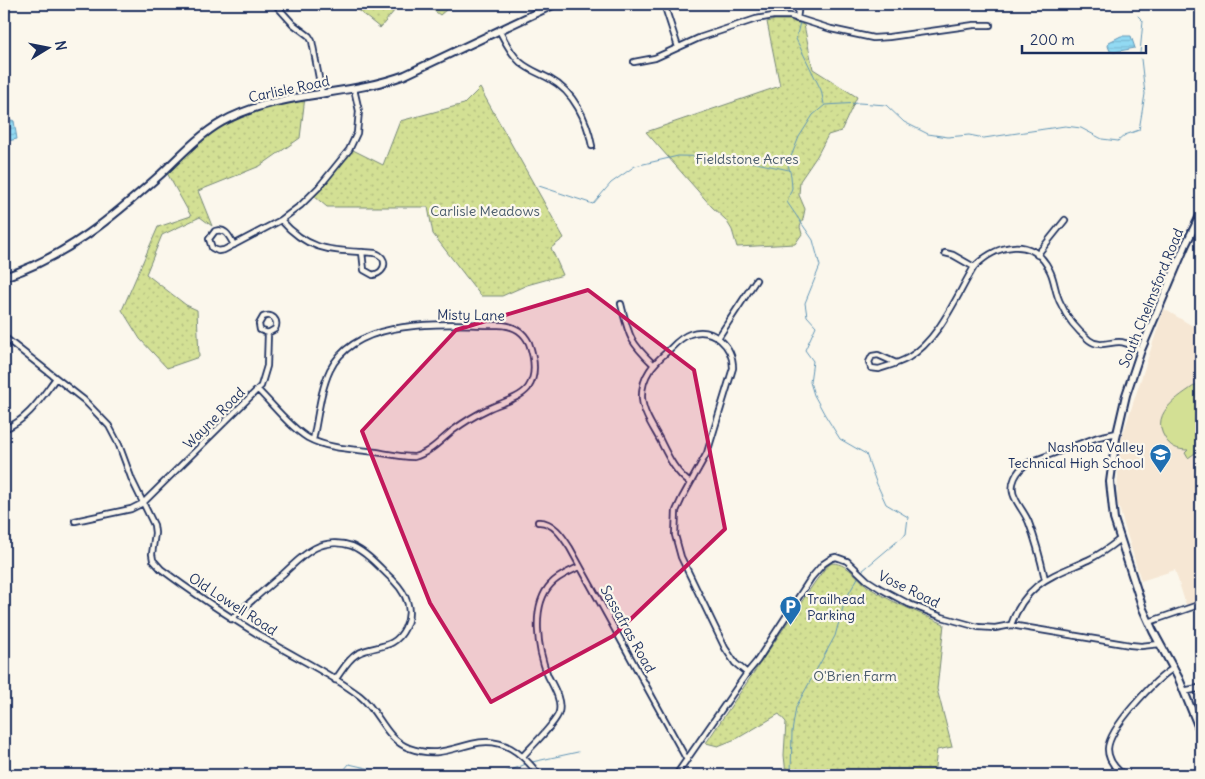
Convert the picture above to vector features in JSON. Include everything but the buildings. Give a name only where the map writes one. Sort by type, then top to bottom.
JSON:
[{"type":"main road","name":"Carlisle Road","points":[[4,277],[45,262],[78,242],[123,207],[202,136],[220,123],[262,106],[354,89],[405,75],[555,4]]},
{"type":"main road","name":"South Chelmsford Road","points":[[1201,214],[1186,244],[1141,350],[1126,395],[1112,455],[1110,482],[1112,507],[1120,540],[1149,622],[1174,668],[1201,733]]},
{"type":"street","points":[[275,4],[312,41],[322,94]]},
{"type":"street","points":[[664,4],[678,47]]},
{"type":"street","points":[[797,19],[799,4]]},
{"type":"street","points":[[634,62],[656,58],[678,47],[756,19],[782,15],[854,35],[873,38],[889,38],[974,25],[990,25]]},
{"type":"street","points":[[499,30],[510,51],[521,63],[535,73],[555,82],[570,96],[588,126],[592,146]]},
{"type":"street","points":[[234,245],[228,234],[222,230],[215,231],[209,239],[210,246],[218,251],[224,250],[234,245],[281,220],[305,202],[319,187],[352,144],[357,133],[359,120],[354,89]]},
{"type":"street","points":[[281,220],[298,237],[314,246],[338,250],[374,252],[381,256],[384,266],[380,273],[373,275],[364,270],[362,252]]},
{"type":"street","points":[[1037,254],[1065,220]]},
{"type":"street","points":[[896,362],[877,354],[872,356],[869,362],[870,366],[876,370],[896,362],[912,355],[940,327],[974,267],[1001,248],[1014,246],[1025,247],[1037,254],[1050,271],[1054,288],[1065,311],[1088,340],[1102,345],[1120,342],[1141,350]]},
{"type":"street","points":[[945,254],[954,255],[974,267]]},
{"type":"street","points":[[718,338],[756,280]]},
{"type":"street","points":[[621,304],[632,341],[653,364]]},
{"type":"street","name":"Wayne Road","points":[[269,315],[274,318],[276,324],[275,330],[268,333],[260,330],[258,324],[263,316],[269,315]]},
{"type":"street","name":"Misty Lane","points":[[258,390],[296,428],[313,440],[330,446],[414,457],[422,454],[477,415],[525,391],[531,381],[534,370],[528,341],[517,329],[498,325],[415,325],[385,331],[366,338],[343,353],[330,369],[313,440]]},
{"type":"street","points":[[690,483],[680,475],[674,466],[644,407],[643,388],[646,376],[653,364],[679,340],[688,335],[702,332],[718,338],[730,351],[733,361],[732,372],[707,453],[676,511],[675,535],[678,550],[725,648],[735,663],[747,673]]},
{"type":"street","name":"Wayne Road","points":[[143,503],[258,390],[266,372],[268,333]]},
{"type":"street","name":"Old Lowell Road","points":[[4,337],[84,400],[109,426],[154,525],[156,533],[152,554],[156,563],[176,580],[231,619],[362,698],[371,707],[392,738],[409,748],[434,753],[445,752],[472,744],[497,743],[509,746],[523,756],[539,775]]},
{"type":"street","points":[[4,429],[13,426],[26,416],[56,378]]},
{"type":"street","points":[[1045,579],[1029,522],[1014,498],[1013,484],[1015,476],[1024,465],[1030,462],[1098,436],[1117,434]]},
{"type":"street","points":[[75,521],[131,508],[143,503]]},
{"type":"street","name":"Sassafras Road","points":[[538,522],[545,522],[555,529],[567,544],[687,760]]},
{"type":"street","points":[[1011,625],[1018,609],[1027,596],[1045,579],[1089,560],[1120,540]]},
{"type":"street","points":[[231,619],[299,559],[316,548],[334,543],[358,549],[400,588],[407,598],[409,616],[403,632],[395,641],[384,647],[367,650],[355,656],[335,680]]},
{"type":"street","name":"Vose Road","points":[[676,775],[757,661],[817,570],[827,561],[836,557],[847,562],[874,585],[929,613],[978,627],[994,628],[1011,625],[1130,645],[1160,644]]},
{"type":"street","points":[[523,756],[555,720],[560,709],[559,699],[543,662],[539,647],[538,624],[541,602],[554,580],[580,566]]},
{"type":"street","points":[[1149,622],[1201,604]]},
{"type":"street","points":[[1124,775],[1117,769],[1110,758],[1108,750],[1113,735],[1142,696],[1165,673],[1174,668]]},
{"type":"street","points":[[1185,692],[1201,688]]},
{"type":"highlighted area","points":[[588,290],[694,370],[725,529],[613,636],[491,702],[430,603],[362,431],[456,330]]},
{"type":"shaded area","name":"Nashoba Valley Technical High School","points":[[1164,309],[1201,331],[1201,600],[1186,605],[1175,570],[1141,581],[1117,501],[1119,446]]},
{"type":"green space","points":[[350,4],[400,4],[380,28]]},
{"type":"green space","points":[[425,4],[453,4],[440,15]]},
{"type":"green space","name":"Fieldstone Acres","points":[[789,20],[804,25],[813,69],[857,97],[841,131],[828,135],[817,156],[800,181],[799,195],[805,209],[800,227],[802,234],[795,244],[737,247],[732,230],[726,220],[712,207],[646,132],[780,86],[767,22]]},
{"type":"green space","name":"Carlisle Meadows","points":[[480,88],[564,238],[551,248],[563,275],[527,285],[502,296],[481,296],[433,234],[428,207],[327,207],[314,196],[351,149],[383,165],[400,121],[464,104]]},
{"type":"green space","points":[[305,97],[300,138],[260,166],[198,191],[212,226],[200,217],[162,235],[146,274],[186,305],[197,310],[199,357],[167,368],[140,339],[122,310],[158,227],[191,216],[167,173],[206,134],[238,114]]},
{"type":"green space","points":[[1201,381],[1201,449],[1188,458],[1185,453],[1188,450],[1169,444],[1161,428],[1161,420],[1170,404]]},
{"type":"green space","name":"O'Brien Farm","points":[[832,563],[839,564],[850,570],[868,587],[881,595],[944,624],[937,689],[952,747],[937,750],[934,775],[786,775],[784,755],[786,722],[779,714],[738,738],[718,746],[706,743],[815,582],[826,567]]},
{"type":"water","points":[[1121,36],[1131,36],[1135,48],[1110,51],[1109,42]]},
{"type":"water","points":[[14,121],[17,139],[8,141],[4,135],[4,123]]},
{"type":"waterway","points":[[800,18],[803,4]]},
{"type":"waterway","points":[[1138,16],[1143,21],[1140,53]]},
{"type":"waterway","points":[[800,22],[796,39],[821,90],[824,104]]},
{"type":"waterway","points":[[862,571],[906,534],[908,517],[886,504],[866,454],[840,439],[814,395],[810,382],[813,361],[805,350],[816,326],[807,316],[805,303],[820,266],[813,240],[787,202],[792,188],[788,164],[799,137],[813,115],[825,105],[859,103],[886,105],[904,122],[928,134],[948,137],[969,135],[984,138],[1065,126],[1081,128],[1102,139],[1118,141],[1125,135],[1139,130],[1145,94],[1141,59]]},
{"type":"waterway","points":[[539,186],[593,204],[611,183],[635,166],[678,156],[728,157],[789,170]]},
{"type":"waterway","points":[[791,775],[792,732],[796,707],[835,636],[845,600],[859,576]]},
{"type":"waterway","points":[[532,762],[578,752]]},
{"type":"waterway","points":[[340,775],[349,764],[397,775]]},
{"type":"waterway","points":[[499,775],[526,764]]},
{"type":"place","name":"Nashoba Valley Technical High School","points":[[1160,474]]},
{"type":"place","name":"Trailhead Parking","points":[[791,626]]}]
